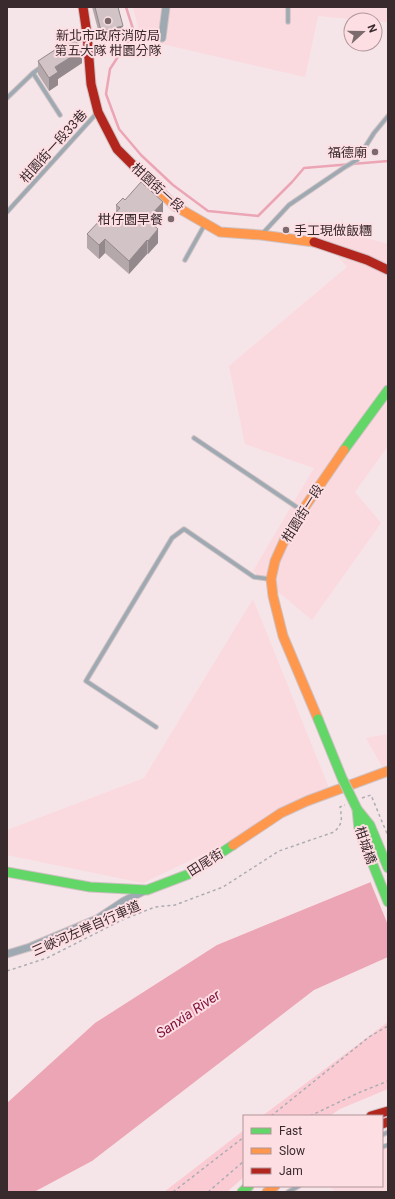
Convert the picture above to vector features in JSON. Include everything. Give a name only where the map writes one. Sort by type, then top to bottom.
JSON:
[{"type":"street","name":"柑園街一段","points":[[83,7],[91,84],[98,112],[117,149],[145,183],[175,206],[220,232],[261,235],[314,242],[367,260],[388,270]]},
{"type":"street","points":[[162,38],[166,7]]},
{"type":"street","name":"柑園街一段","points":[[318,719],[283,636],[273,596],[271,579],[283,542],[301,510],[388,390]]},
{"type":"street","name":"柑城橋","points":[[318,719],[357,804],[370,825],[388,868]]},
{"type":"street","name":"田尾街","points":[[7,872],[90,887],[148,890],[189,874],[281,813],[307,801],[388,771]]},
{"type":"street","name":"柑城橋","points":[[357,804],[359,830],[388,902]]},
{"type":"street","points":[[7,954],[30,947],[97,919],[124,901],[148,890]]},
{"type":"street","points":[[374,1115],[388,1111]]},
{"type":"lane","points":[[288,7],[288,22]]},
{"type":"lane","points":[[69,47],[87,34]]},
{"type":"lane","points":[[7,98],[45,65]]},
{"type":"lane","points":[[33,74],[60,115]]},
{"type":"lane","name":"柑園街一段33巷","points":[[7,212],[98,112]]},
{"type":"lane","points":[[261,235],[290,205],[357,160],[374,133],[388,116]]},
{"type":"lane","points":[[185,260],[205,224]]},
{"type":"lane","points":[[194,438],[301,510]]},
{"type":"lane","points":[[156,727],[86,681],[172,538],[184,529],[254,577],[271,579]]},
{"type":"lane","points":[[288,1192],[297,1187]]},
{"type":"path","points":[[357,804],[370,795],[388,836]]},
{"type":"path","name":"三峽河左岸自行車道","points":[[7,971],[47,958],[122,920],[155,907],[175,905],[223,887],[279,851],[334,832],[339,827],[342,817],[340,807],[346,804]]},
{"type":"path","points":[[271,1115],[370,1037],[388,1026]]},
{"type":"path","points":[[312,1115],[358,1093],[388,1081]]},
{"type":"path","points":[[173,1192],[243,1138]]},
{"type":"path","points":[[208,1192],[243,1162]]},
{"type":"shaded area","points":[[133,7],[388,7],[388,22],[383,22],[383,12],[343,12],[343,18],[318,16],[305,77],[141,39]]},
{"type":"shaded area","points":[[308,222],[388,244],[388,446],[355,492],[381,523],[312,620],[253,571],[314,468],[245,444],[229,366],[347,267]]},
{"type":"shaded area","points":[[253,599],[331,793],[143,883],[7,855],[7,830],[144,778]]},
{"type":"shaded area","points":[[388,734],[388,777],[366,738]]},
{"type":"shaded area","points":[[388,1022],[388,1089],[340,1109],[331,1115],[263,1115]]},
{"type":"shaded area","points":[[243,1131],[243,1178],[227,1192],[164,1192]]},
{"type":"shaded area","points":[[388,1146],[388,1192],[337,1192],[330,1187],[383,1187],[383,1148]]},
{"type":"water","name":"Sanxia River","points":[[388,875],[388,957],[314,990],[92,1161],[34,1192],[7,1192],[7,1103],[95,1023],[217,945]]},
{"type":"pier","points":[[388,873],[388,925],[370,881]]},
{"type":"building","name":"新北市政府消防局 第五大隊 柑園分隊","points":[[95,7],[118,7],[123,26],[101,31]]},
{"type":"building","points":[[73,38],[82,50],[55,67],[58,72],[49,78],[38,61]]},
{"type":"building","points":[[141,182],[163,202],[147,219],[158,229],[129,261],[105,239],[99,245],[87,234],[104,216],[109,220],[120,208],[116,205],[123,198],[125,200]]},
{"type":"waterway","points":[[126,7],[134,32],[110,69],[106,94],[119,129],[141,155],[173,185],[208,211],[258,216],[304,168],[388,161]]},
{"type":"traffic: fast","points":[[344,450],[388,390]]},
{"type":"traffic: fast","points":[[318,719],[342,778],[357,809]]},
{"type":"traffic: fast","points":[[357,809],[359,830],[388,902]]},
{"type":"traffic: fast","points":[[357,809],[370,825],[388,868]]},
{"type":"traffic: fast","points":[[7,872],[90,887],[147,890],[189,874],[233,845]]},
{"type":"traffic: fast","points":[[242,1192],[248,1187]]},
{"type":"traffic: slow","points":[[146,178],[175,206],[220,232],[261,235],[314,242]]},
{"type":"traffic: slow","points":[[318,719],[283,636],[273,596],[271,579],[275,561],[289,530],[344,450]]},
{"type":"traffic: slow","points":[[233,845],[281,813],[307,801],[388,771]]},
{"type":"traffic: slow","points":[[267,1192],[274,1187]]},
{"type":"traffic: jam","points":[[83,7],[91,84],[98,112],[117,149],[146,178]]},
{"type":"traffic: jam","points":[[314,242],[367,260],[388,270]]},
{"type":"traffic: jam","points":[[374,1115],[388,1111]]},
{"type":"traffic: jam","points":[[383,1124],[388,1122]]},
{"type":"place","name":"新北市政府消防局 第五大隊 柑園分隊","points":[[108,21]]},
{"type":"place","name":"福德廟","points":[[375,152]]},
{"type":"place","name":"柑仔園早餐","points":[[171,219]]},
{"type":"place","name":"手工現做飯糰","points":[[286,230]]}]
